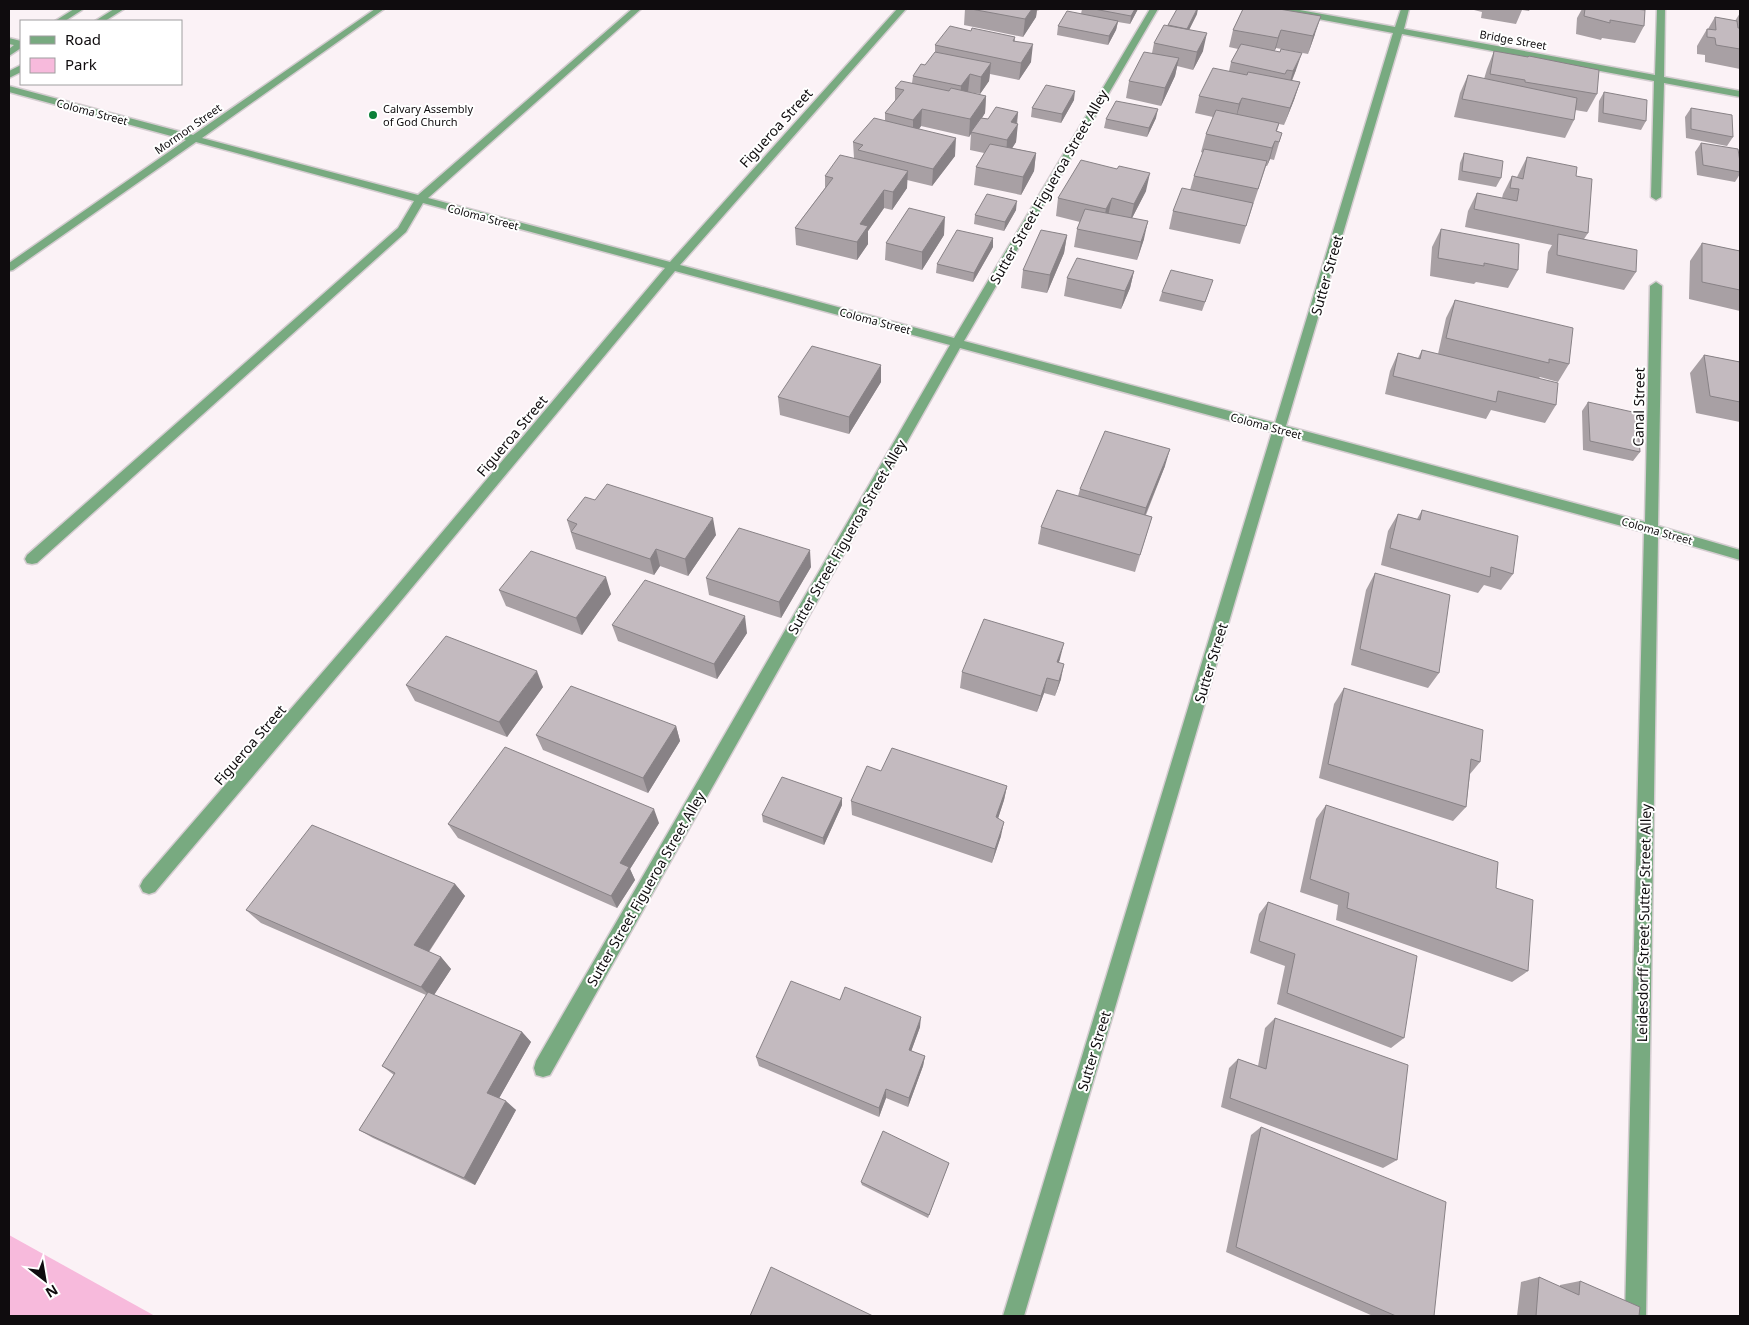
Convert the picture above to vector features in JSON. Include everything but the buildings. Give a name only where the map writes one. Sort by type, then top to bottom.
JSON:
[{"type":"street","points":[[101,20],[120,9]]},
{"type":"street","name":"Mormon Street","points":[[9,268],[380,9]]},
{"type":"street","points":[[32,559],[402,230],[420,200],[637,9]]},
{"type":"street","name":"Figueroa Street","points":[[149,886],[384,611],[672,267],[902,9]]},
{"type":"street","name":"Sutter Street Figueroa Street Alley","points":[[543,1068],[957,343],[1154,9]]},
{"type":"street","name":"Bridge Street","points":[[1281,9],[1740,94]]},
{"type":"street","name":"Sutter Street","points":[[1014,1316],[1281,430],[1405,9]]},
{"type":"street","points":[[1656,197],[1661,9]]},
{"type":"street","points":[[61,20],[78,10]]},
{"type":"street","points":[[9,53],[20,45]]},
{"type":"street","points":[[9,75],[20,69]]},
{"type":"street","name":"Coloma Street","points":[[9,89],[1652,529],[1740,555]]},
{"type":"street","name":"Canal Street","points":[[1652,529],[1656,286]]},
{"type":"street","name":"Leidesdorff Street Sutter Street Alley","points":[[1636,1316],[1652,529]]},
{"type":"green space","points":[[9,1235],[155,1316],[9,1316]]},
{"type":"place","name":"Calvary Assembly of God Church","points":[[373,115]]}]
